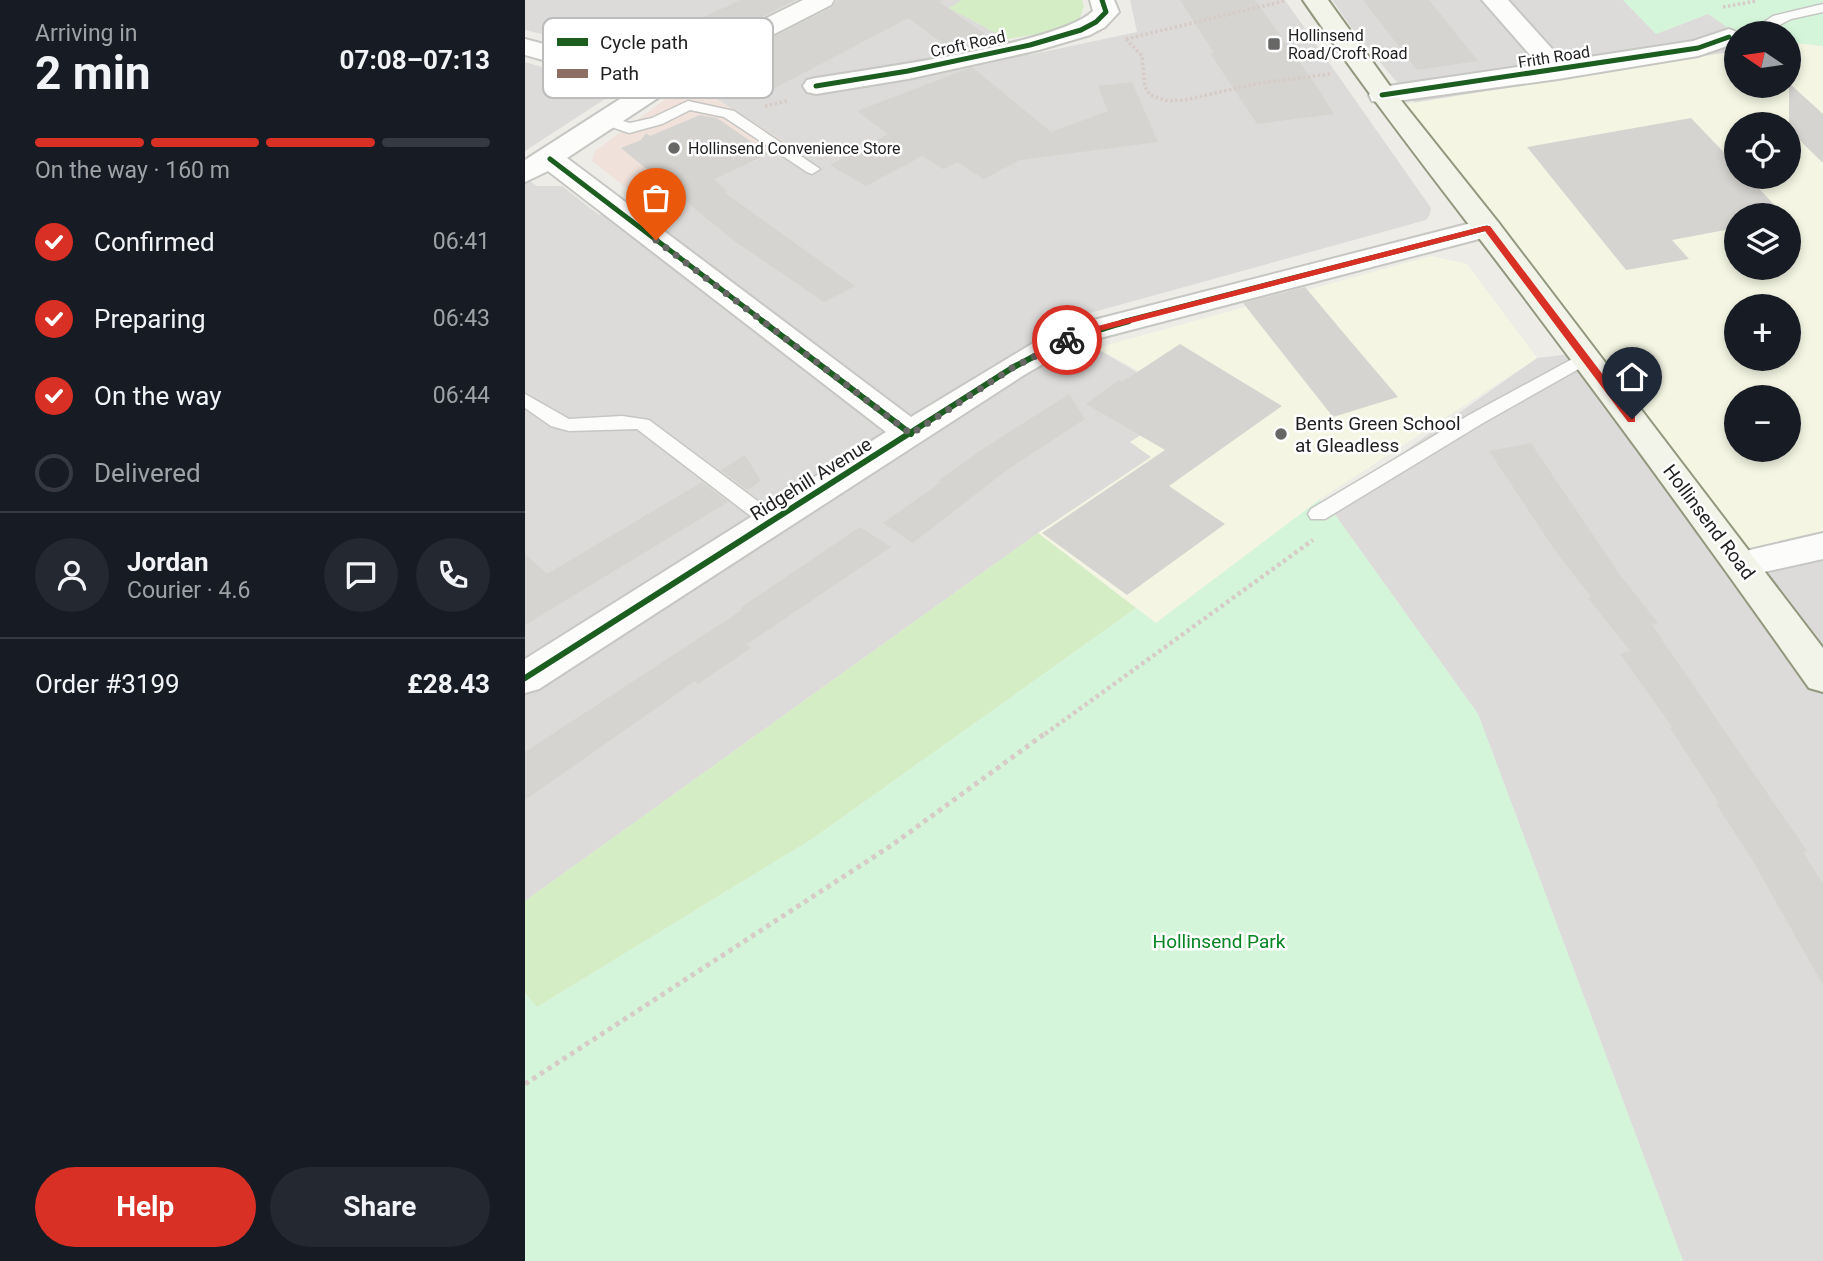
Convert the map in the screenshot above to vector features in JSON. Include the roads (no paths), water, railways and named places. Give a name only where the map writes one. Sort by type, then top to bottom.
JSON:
[{"type":"main road","name":"Hollinsend Road","points":[[1315,0],[1382,95],[1487,228],[1823,677]]},
{"type":"street","points":[[773,25],[822,0]]},
{"type":"street","name":"Croft Road","points":[[816,86],[908,71],[1061,37],[1097,22],[1106,12],[1102,0]]},
{"type":"street","points":[[1494,0],[1558,71]]},
{"type":"street","name":"Frith Road","points":[[1382,95],[1558,71],[1698,48],[1724,40]]},
{"type":"street","points":[[525,47],[543,52]]},
{"type":"street","points":[[638,98],[537,166],[911,434]]},
{"type":"street","name":"Ridgehill Avenue","points":[[525,678],[1012,368],[1051,346],[1093,330],[1487,228]]},
{"type":"street","points":[[1741,564],[1823,546]]},
{"type":"lane","points":[[1773,21],[1786,15],[1821,8]]},
{"type":"lane","points":[[605,120],[629,128],[657,121],[688,105],[729,114],[812,169]]},
{"type":"lane","points":[[1318,514],[1476,419],[1585,358]]},
{"type":"lane","points":[[525,401],[566,425],[583,426],[623,419],[642,424],[772,522]]},
{"type":"place","name":"Hollinsend Road/Croft Road","points":[[1274,44]]},
{"type":"place","name":"Hollinsend Convenience Store","points":[[674,148]]},
{"type":"place","name":"Bents Green School at Gleadless","points":[[1281,434]]},
{"type":"park label","name":"Hollinsend Park","points":[[1219,941]]}]
